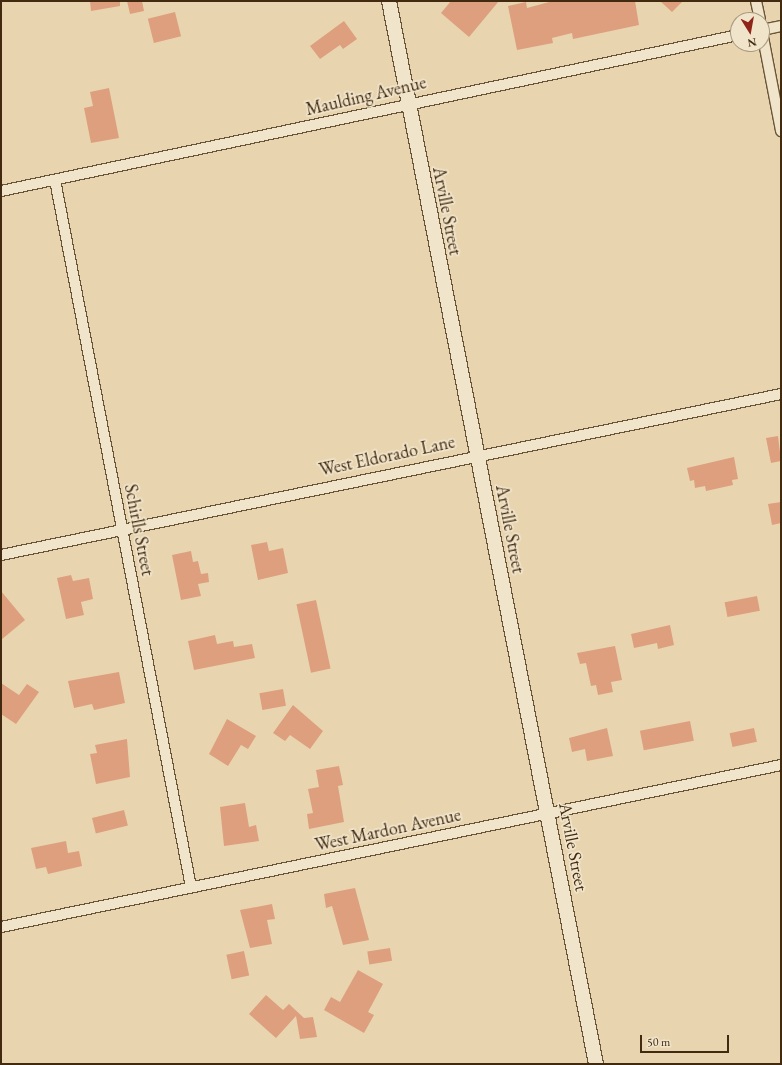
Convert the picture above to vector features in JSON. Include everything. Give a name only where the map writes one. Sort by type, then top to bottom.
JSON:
[{"type":"street","name":"Arville Street","points":[[389,1],[407,104],[475,456],[548,814],[596,1064]]},
{"type":"street","points":[[756,1],[758,12]]},
{"type":"street","points":[[770,29],[781,26]]},
{"type":"street","name":"Maulding Avenue","points":[[1,191],[730,37]]},
{"type":"street","points":[[766,52],[781,131]]},
{"type":"street","name":"Schirlls Street","points":[[55,180],[191,887]]},
{"type":"street","name":"West Eldorado Lane","points":[[1,555],[122,528],[781,394]]},
{"type":"street","name":"West Mardon Avenue","points":[[1,927],[781,765]]},
{"type":"building","points":[[90,1],[120,1],[120,6],[91,11]]},
{"type":"building","points":[[127,1],[142,1],[144,11],[130,14]]},
{"type":"building","points":[[451,1],[499,1],[469,37],[441,13]]},
{"type":"building","points":[[553,1],[635,1],[639,25],[573,39],[572,33],[552,38],[553,43],[517,50],[508,6],[526,2],[527,8]]},
{"type":"building","points":[[660,1],[683,1],[672,12]]},
{"type":"building","points":[[175,12],[181,36],[154,43],[148,19]]},
{"type":"building","points":[[344,21],[357,39],[343,49],[340,45],[320,59],[310,46]]},
{"type":"building","points":[[109,88],[119,138],[91,143],[84,108],[93,106],[90,92]]},
{"type":"building","points":[[778,436],[781,461],[771,463],[766,438]]},
{"type":"building","points":[[734,457],[738,479],[732,480],[733,485],[706,491],[705,486],[695,488],[694,480],[690,481],[687,468]]},
{"type":"building","points":[[781,502],[781,523],[772,525],[768,504]]},
{"type":"building","points":[[267,542],[269,551],[283,548],[288,573],[258,580],[251,545]]},
{"type":"building","points":[[191,551],[193,562],[198,561],[201,574],[208,573],[209,582],[198,584],[201,596],[181,600],[172,555]]},
{"type":"building","points":[[71,575],[73,581],[89,578],[93,599],[81,602],[84,615],[66,619],[57,578]]},
{"type":"building","points":[[1,591],[25,620],[1,640]]},
{"type":"building","points":[[757,596],[760,611],[727,617],[725,602]]},
{"type":"building","points":[[316,600],[331,668],[311,673],[296,604]]},
{"type":"building","points":[[670,625],[674,645],[658,649],[657,643],[634,648],[631,634]]},
{"type":"building","points":[[215,635],[217,644],[233,641],[234,647],[252,644],[255,658],[194,670],[188,641]]},
{"type":"building","points":[[615,646],[622,680],[611,682],[613,692],[598,695],[596,685],[591,686],[586,663],[580,664],[577,653]]},
{"type":"building","points":[[119,672],[125,703],[94,710],[92,704],[74,708],[68,681]]},
{"type":"building","points":[[1,683],[19,695],[27,684],[39,692],[16,724],[1,714]]},
{"type":"building","points":[[283,689],[286,706],[262,710],[259,693]]},
{"type":"building","points":[[293,705],[323,731],[310,749],[290,735],[285,741],[273,733]]},
{"type":"building","points":[[227,719],[256,736],[248,749],[241,745],[228,766],[209,754]]},
{"type":"building","points":[[690,721],[694,741],[644,750],[640,731]]},
{"type":"building","points":[[607,728],[613,756],[587,761],[585,749],[572,752],[569,738]]},
{"type":"building","points":[[754,728],[757,742],[732,747],[730,733]]},
{"type":"building","points":[[127,739],[130,777],[96,784],[90,754],[97,753],[95,745]]},
{"type":"building","points":[[339,766],[343,785],[338,786],[344,822],[309,829],[307,814],[313,813],[308,789],[319,787],[316,770]]},
{"type":"building","points":[[245,803],[249,827],[256,825],[259,841],[224,846],[220,807]]},
{"type":"building","points":[[124,810],[128,826],[96,834],[92,818]]},
{"type":"building","points":[[66,841],[68,853],[79,851],[82,866],[48,874],[46,867],[36,869],[31,848]]},
{"type":"building","points":[[355,888],[369,940],[343,945],[332,906],[326,908],[324,894]]},
{"type":"building","points":[[272,904],[275,919],[267,920],[272,944],[250,948],[240,910]]},
{"type":"building","points":[[390,948],[392,961],[369,964],[367,952]]},
{"type":"building","points":[[244,951],[249,975],[232,979],[226,955]]},
{"type":"building","points":[[358,970],[383,984],[368,1012],[374,1015],[364,1033],[324,1010],[331,997],[340,1002]]},
{"type":"building","points":[[266,995],[283,1010],[289,1004],[304,1018],[313,1017],[317,1037],[300,1039],[296,1016],[276,1038],[249,1014]]}]
